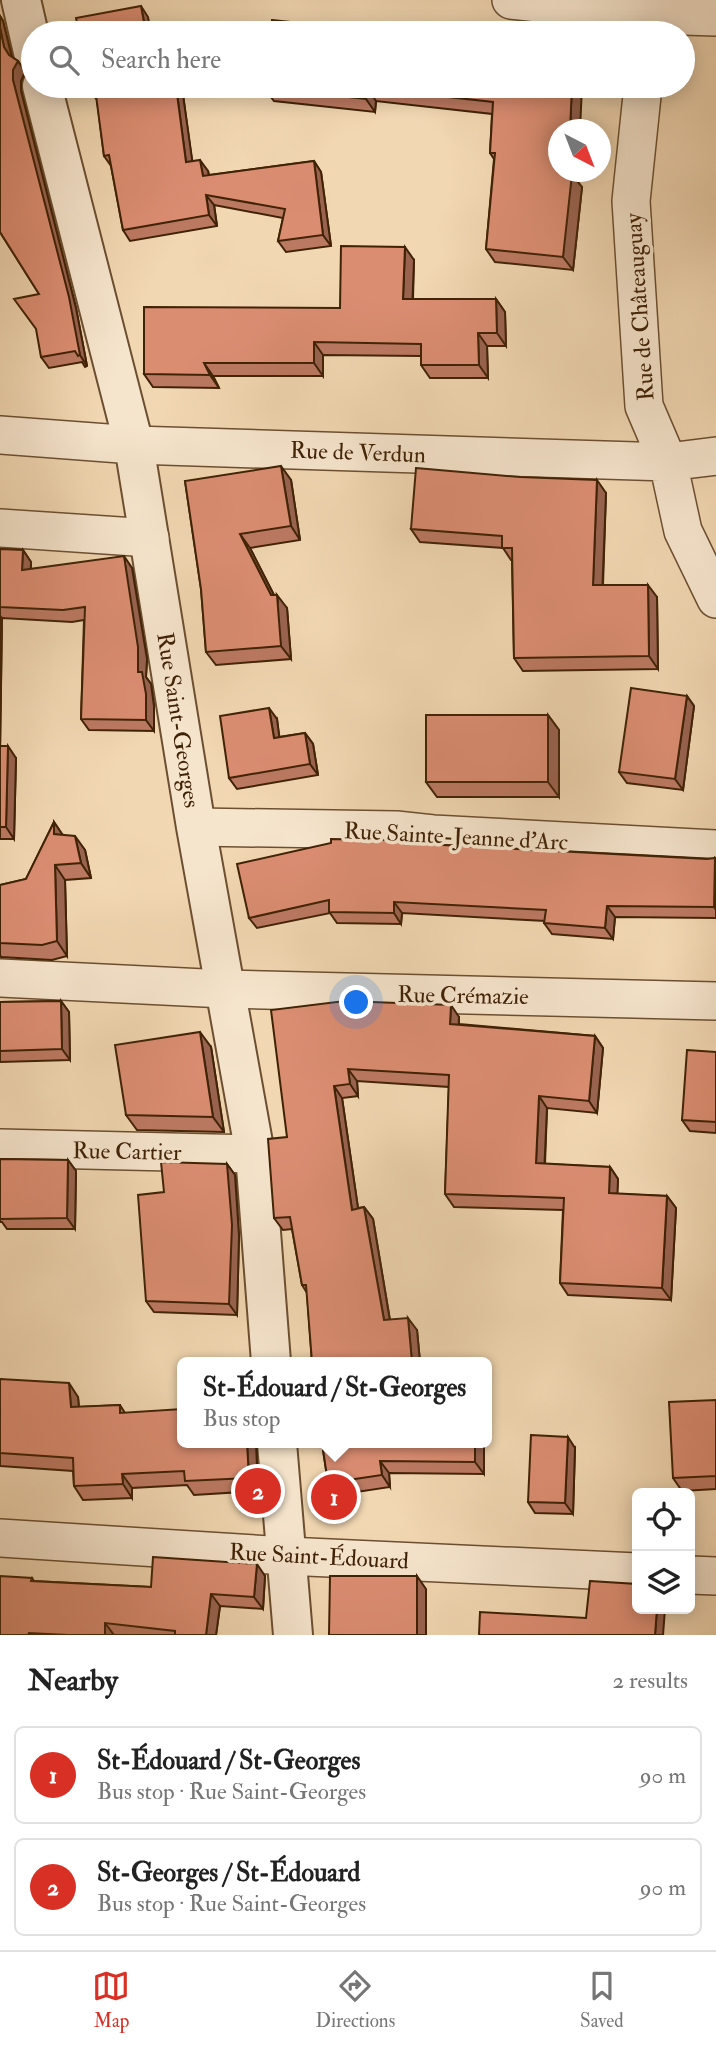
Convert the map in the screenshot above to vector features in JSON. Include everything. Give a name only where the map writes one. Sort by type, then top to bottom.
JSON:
[{"type":"street","points":[[21,0],[26,21]]},
{"type":"street","points":[[511,0],[650,16],[716,17]]},
{"type":"street","name":"Rue Saint-Georges","points":[[45,98],[134,445],[196,827],[255,1154],[271,1357]]},
{"type":"street","name":"Rue de Châteauguay","points":[[642,98],[631,201],[644,406],[668,462],[683,531],[716,599]]},
{"type":"street","name":"Rue de Verdun","points":[[0,435],[134,445],[668,462],[716,456]]},
{"type":"street","points":[[0,528],[150,538]]},
{"type":"street","name":"Rue Sainte-Jeanne d'Arc","points":[[196,827],[396,830],[716,849]]},
{"type":"street","name":"Rue Crémazie","points":[[0,978],[225,989],[716,1001]]},
{"type":"street","name":"Rue Cartier","points":[[0,1148],[255,1154]]},
{"type":"street","points":[[277,1448],[293,1635]]},
{"type":"street","name":"Rue Saint-Édouard","points":[[0,1538],[286,1556],[632,1573]]},
{"type":"street","points":[[695,1575],[716,1576]]},
{"type":"building","points":[[141,6],[144,21],[77,21],[76,18]]},
{"type":"building","points":[[0,28],[4,47],[9,55],[18,61],[13,70],[13,80],[69,297],[80,355],[78,356],[75,351],[41,357],[36,329],[14,299],[39,294],[0,232]]},
{"type":"building","points":[[96,98],[178,98],[186,162],[200,160],[203,176],[314,161],[323,235],[278,241],[285,209],[206,195],[209,215],[123,230],[109,155],[104,156]]},
{"type":"building","points":[[457,98],[571,98],[570,119],[548,119],[548,182],[571,182],[563,257],[486,249],[495,153],[490,153],[493,102]]},
{"type":"building","points":[[341,246],[405,247],[403,299],[496,299],[497,333],[478,333],[479,365],[421,365],[421,344],[314,342],[314,363],[204,363],[210,375],[144,374],[144,307],[340,308]]},
{"type":"building","points":[[281,466],[291,526],[240,534],[271,595],[277,595],[281,646],[206,652],[201,589],[185,481]]},
{"type":"building","points":[[416,468],[520,477],[597,480],[593,585],[648,585],[649,656],[514,658],[512,548],[502,548],[502,536],[411,529]]},
{"type":"building","points":[[0,549],[23,550],[22,570],[124,556],[138,647],[138,672],[142,672],[146,694],[146,720],[81,719],[85,607],[63,610],[0,607]]},
{"type":"building","points":[[631,688],[687,696],[675,779],[619,772]]},
{"type":"building","points":[[269,708],[274,738],[305,733],[310,764],[229,778],[220,716]]},
{"type":"building","points":[[426,715],[548,715],[548,782],[426,782]]},
{"type":"building","points":[[0,746],[8,746],[6,827],[0,827]]},
{"type":"building","points":[[54,822],[54,834],[75,836],[81,863],[55,865],[57,941],[42,945],[0,943],[0,885],[26,879]]},
{"type":"building","points":[[331,839],[715,858],[714,907],[607,906],[605,928],[544,923],[546,910],[394,902],[394,913],[329,912],[329,900],[249,918],[237,864],[331,843]]},
{"type":"building","points":[[61,1001],[62,1049],[0,1051],[0,1002]]},
{"type":"building","points":[[345,1001],[451,1005],[450,1024],[595,1036],[589,1101],[539,1096],[536,1163],[610,1167],[609,1193],[667,1196],[662,1288],[560,1283],[564,1198],[445,1194],[449,1075],[348,1069],[350,1084],[334,1086],[352,1210],[364,1207],[384,1320],[408,1318],[412,1357],[312,1357],[306,1285],[302,1285],[290,1217],[274,1218],[268,1139],[287,1137],[271,1010]]},
{"type":"building","points":[[200,1032],[213,1117],[126,1115],[115,1045]]},
{"type":"building","points":[[687,1050],[716,1052],[716,1122],[682,1120]]},
{"type":"building","points":[[0,1159],[68,1160],[67,1218],[0,1219]]},
{"type":"building","points":[[161,1162],[227,1164],[232,1225],[229,1304],[146,1301],[138,1195],[164,1192]]},
{"type":"building","points":[[0,1379],[69,1383],[71,1407],[120,1405],[120,1413],[177,1409],[177,1448],[247,1448],[249,1478],[185,1481],[184,1471],[122,1474],[123,1484],[74,1486],[73,1458],[0,1453]]},
{"type":"building","points":[[716,1400],[716,1476],[673,1478],[669,1402]]},
{"type":"building","points":[[531,1435],[568,1437],[565,1503],[528,1502]]},
{"type":"building","points":[[323,1448],[475,1448],[475,1462],[380,1461],[382,1475],[328,1483]]},
{"type":"building","points":[[153,1557],[257,1564],[254,1597],[211,1594],[206,1635],[175,1635],[175,1631],[105,1623],[105,1635],[0,1635],[0,1576],[32,1578],[31,1581],[151,1587]]},
{"type":"building","points":[[330,1576],[417,1576],[417,1635],[329,1635]]},
{"type":"building","points":[[590,1581],[632,1584],[632,1614],[657,1614],[655,1635],[479,1635],[480,1612],[586,1618]]},
{"type":"place","name":"St-Georges / St-Édouard","points":[[258,1491]]},
{"type":"place","name":"St-Édouard / St-Georges","points":[[334,1497]]}]
